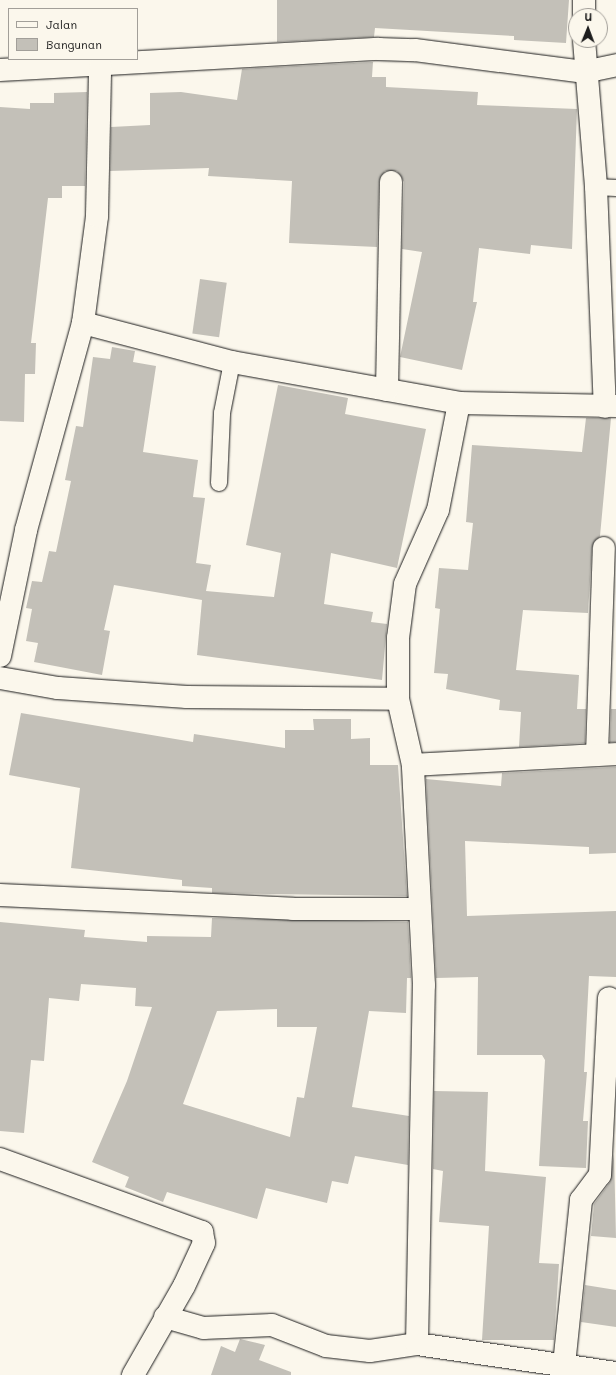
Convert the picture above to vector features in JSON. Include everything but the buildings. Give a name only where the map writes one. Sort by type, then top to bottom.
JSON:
[{"type":"street","points":[[84,323],[232,362],[459,403],[610,406],[606,188],[584,72],[584,48]]},
{"type":"street","points":[[0,70],[100,67],[378,49],[415,50],[584,72],[616,65]]},
{"type":"street","points":[[0,656],[26,530],[84,323],[97,216],[100,67]]},
{"type":"street","points":[[387,390],[391,182]]},
{"type":"street","points":[[417,1344],[424,985],[418,909],[413,765],[398,698],[398,638],[405,584],[438,510],[459,403]]},
{"type":"street","points":[[413,765],[607,754],[604,548]]},
{"type":"street","points":[[0,678],[58,688],[186,697],[398,698]]},
{"type":"street","points":[[0,895],[285,909],[418,909]]},
{"type":"street","points":[[564,1365],[581,1200],[600,1175],[610,998]]},
{"type":"street","points":[[0,1158],[202,1232],[204,1243],[133,1375]]},
{"type":"street","points":[[165,1317],[203,1328],[272,1325],[326,1346],[370,1352],[417,1344],[616,1373]]},
{"type":"lane","points":[[219,483],[222,413],[232,362]]}]
